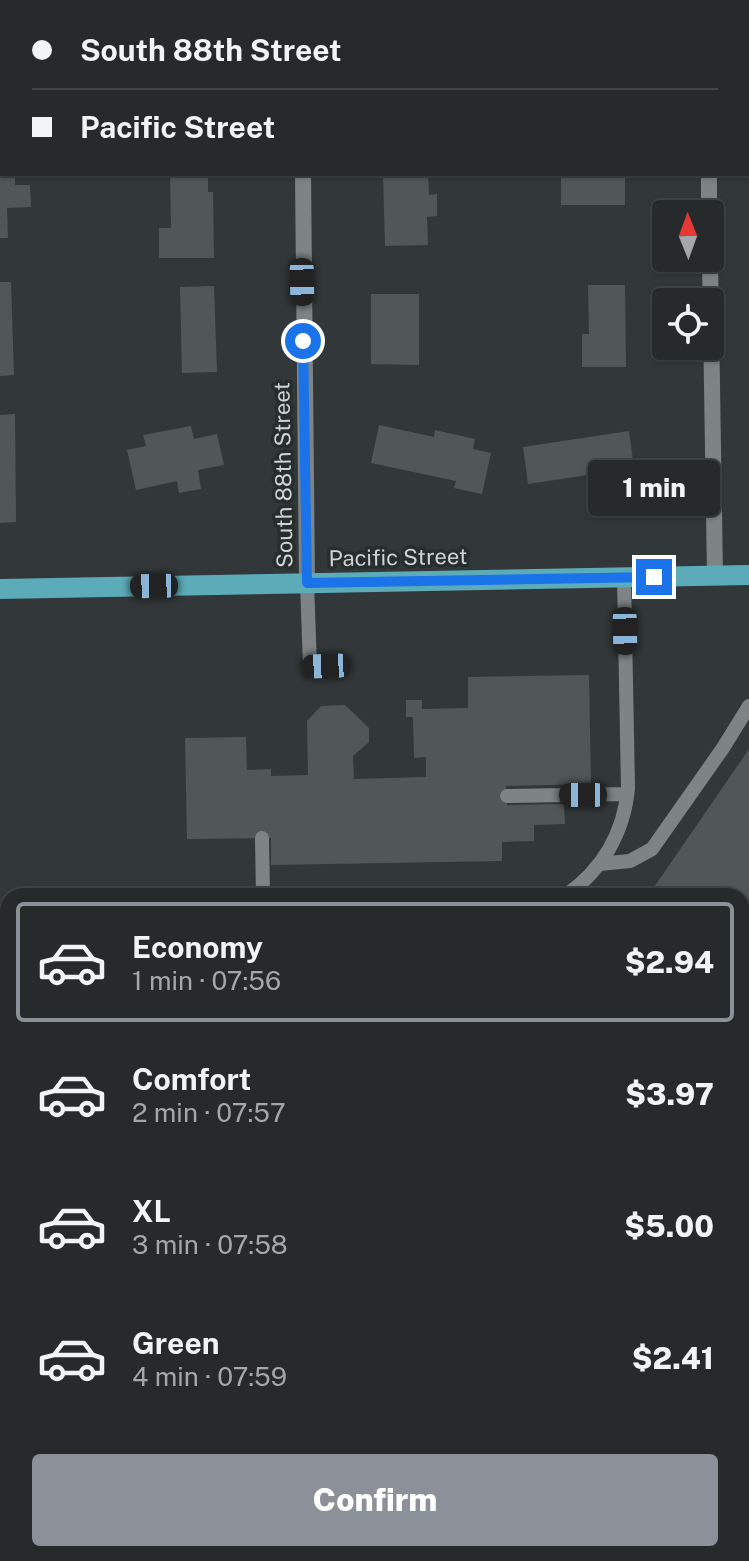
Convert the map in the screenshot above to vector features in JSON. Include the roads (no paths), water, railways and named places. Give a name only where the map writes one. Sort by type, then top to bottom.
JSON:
[{"type":"main road","name":"Pacific Street","points":[[0,589],[749,575]]},
{"type":"street","name":"South 88th Street","points":[[303,176],[307,583]]},
{"type":"street","points":[[709,176],[709,200]]},
{"type":"street","points":[[710,272],[715,576]]},
{"type":"lane","points":[[577,888],[599,864],[621,825],[627,794],[624,577]]},
{"type":"lane","points":[[307,583],[310,666],[342,665]]},
{"type":"lane","points":[[599,864],[630,861],[652,849],[749,706]]},
{"type":"lane","points":[[507,796],[627,794]]},
{"type":"lane","points":[[262,838],[263,888]]}]
